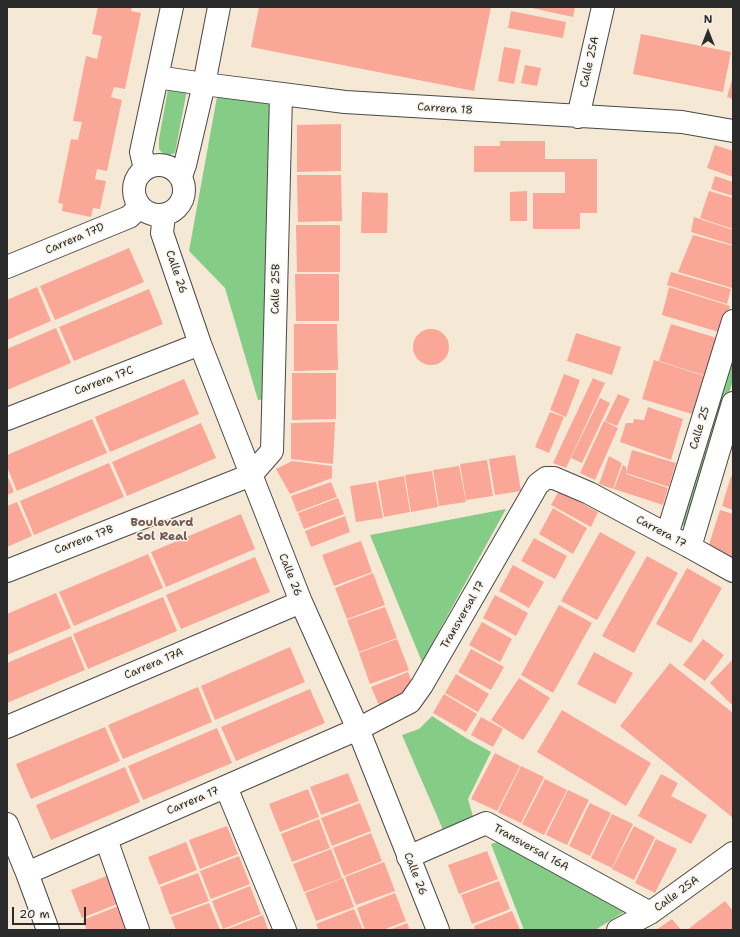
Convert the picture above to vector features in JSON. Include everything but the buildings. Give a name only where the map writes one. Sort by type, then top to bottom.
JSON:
[{"type":"street","points":[[145,169],[141,152],[172,7]]},
{"type":"street","points":[[181,176],[186,165],[219,7]]},
{"type":"street","name":"Calle 25A","points":[[578,117],[602,7]]},
{"type":"street","name":"Carrera 18","points":[[157,77],[281,95],[345,102],[682,122],[733,131]]},
{"type":"street","name":"Calle 25B","points":[[251,475],[272,451],[281,95]]},
{"type":"street","points":[[160,164],[175,170],[181,176],[185,192],[179,206],[164,215],[155,215],[140,207],[134,191],[134,183],[138,175],[145,169],[152,165],[160,164]]},
{"type":"street","name":"Carrera 17D","points":[[7,267],[129,217],[140,207]]},
{"type":"street","name":"Calle 26","points":[[164,215],[162,233],[200,344],[301,602],[358,729],[438,930]]},
{"type":"street","name":"Calle 25","points":[[667,535],[733,321]]},
{"type":"street","name":"Carrera 17C","points":[[7,418],[200,344]]},
{"type":"street","points":[[690,547],[733,403]]},
{"type":"street","name":"Carrera 17B","points":[[7,571],[251,475]]},
{"type":"street","name":"Carrera 17","points":[[546,478],[554,478],[589,494],[733,571]]},
{"type":"street","name":"Transversal 17","points":[[358,729],[410,702],[417,693],[538,484],[546,478]]},
{"type":"street","name":"Carrera 17A","points":[[7,727],[301,602]]},
{"type":"street","name":"Carrera 17","points":[[27,873],[358,729]]},
{"type":"street","points":[[226,787],[285,930]]},
{"type":"street","name":"Transversal 16A","points":[[408,857],[486,823],[650,913]]},
{"type":"street","points":[[7,824],[48,930]]},
{"type":"street","points":[[106,839],[138,930]]},
{"type":"street","name":"Calle 25A","points":[[618,930],[650,913],[733,853]]},
{"type":"green space","points":[[168,89],[187,90],[175,153],[165,155],[159,149],[159,139]]},
{"type":"green space","points":[[217,97],[273,103],[267,399],[258,400],[225,288],[189,251]]},
{"type":"green space","points":[[733,348],[733,380],[689,527],[680,525]]},
{"type":"green space","points":[[506,509],[422,662],[370,535]]},
{"type":"green space","points":[[432,716],[491,752],[468,799],[474,820],[444,832],[402,735],[419,729]]},
{"type":"green space","points":[[498,842],[624,912],[595,930],[524,930],[491,844]]},
{"type":"district","name":"Boulevard Sol Real","points":[[162,530]]}]
